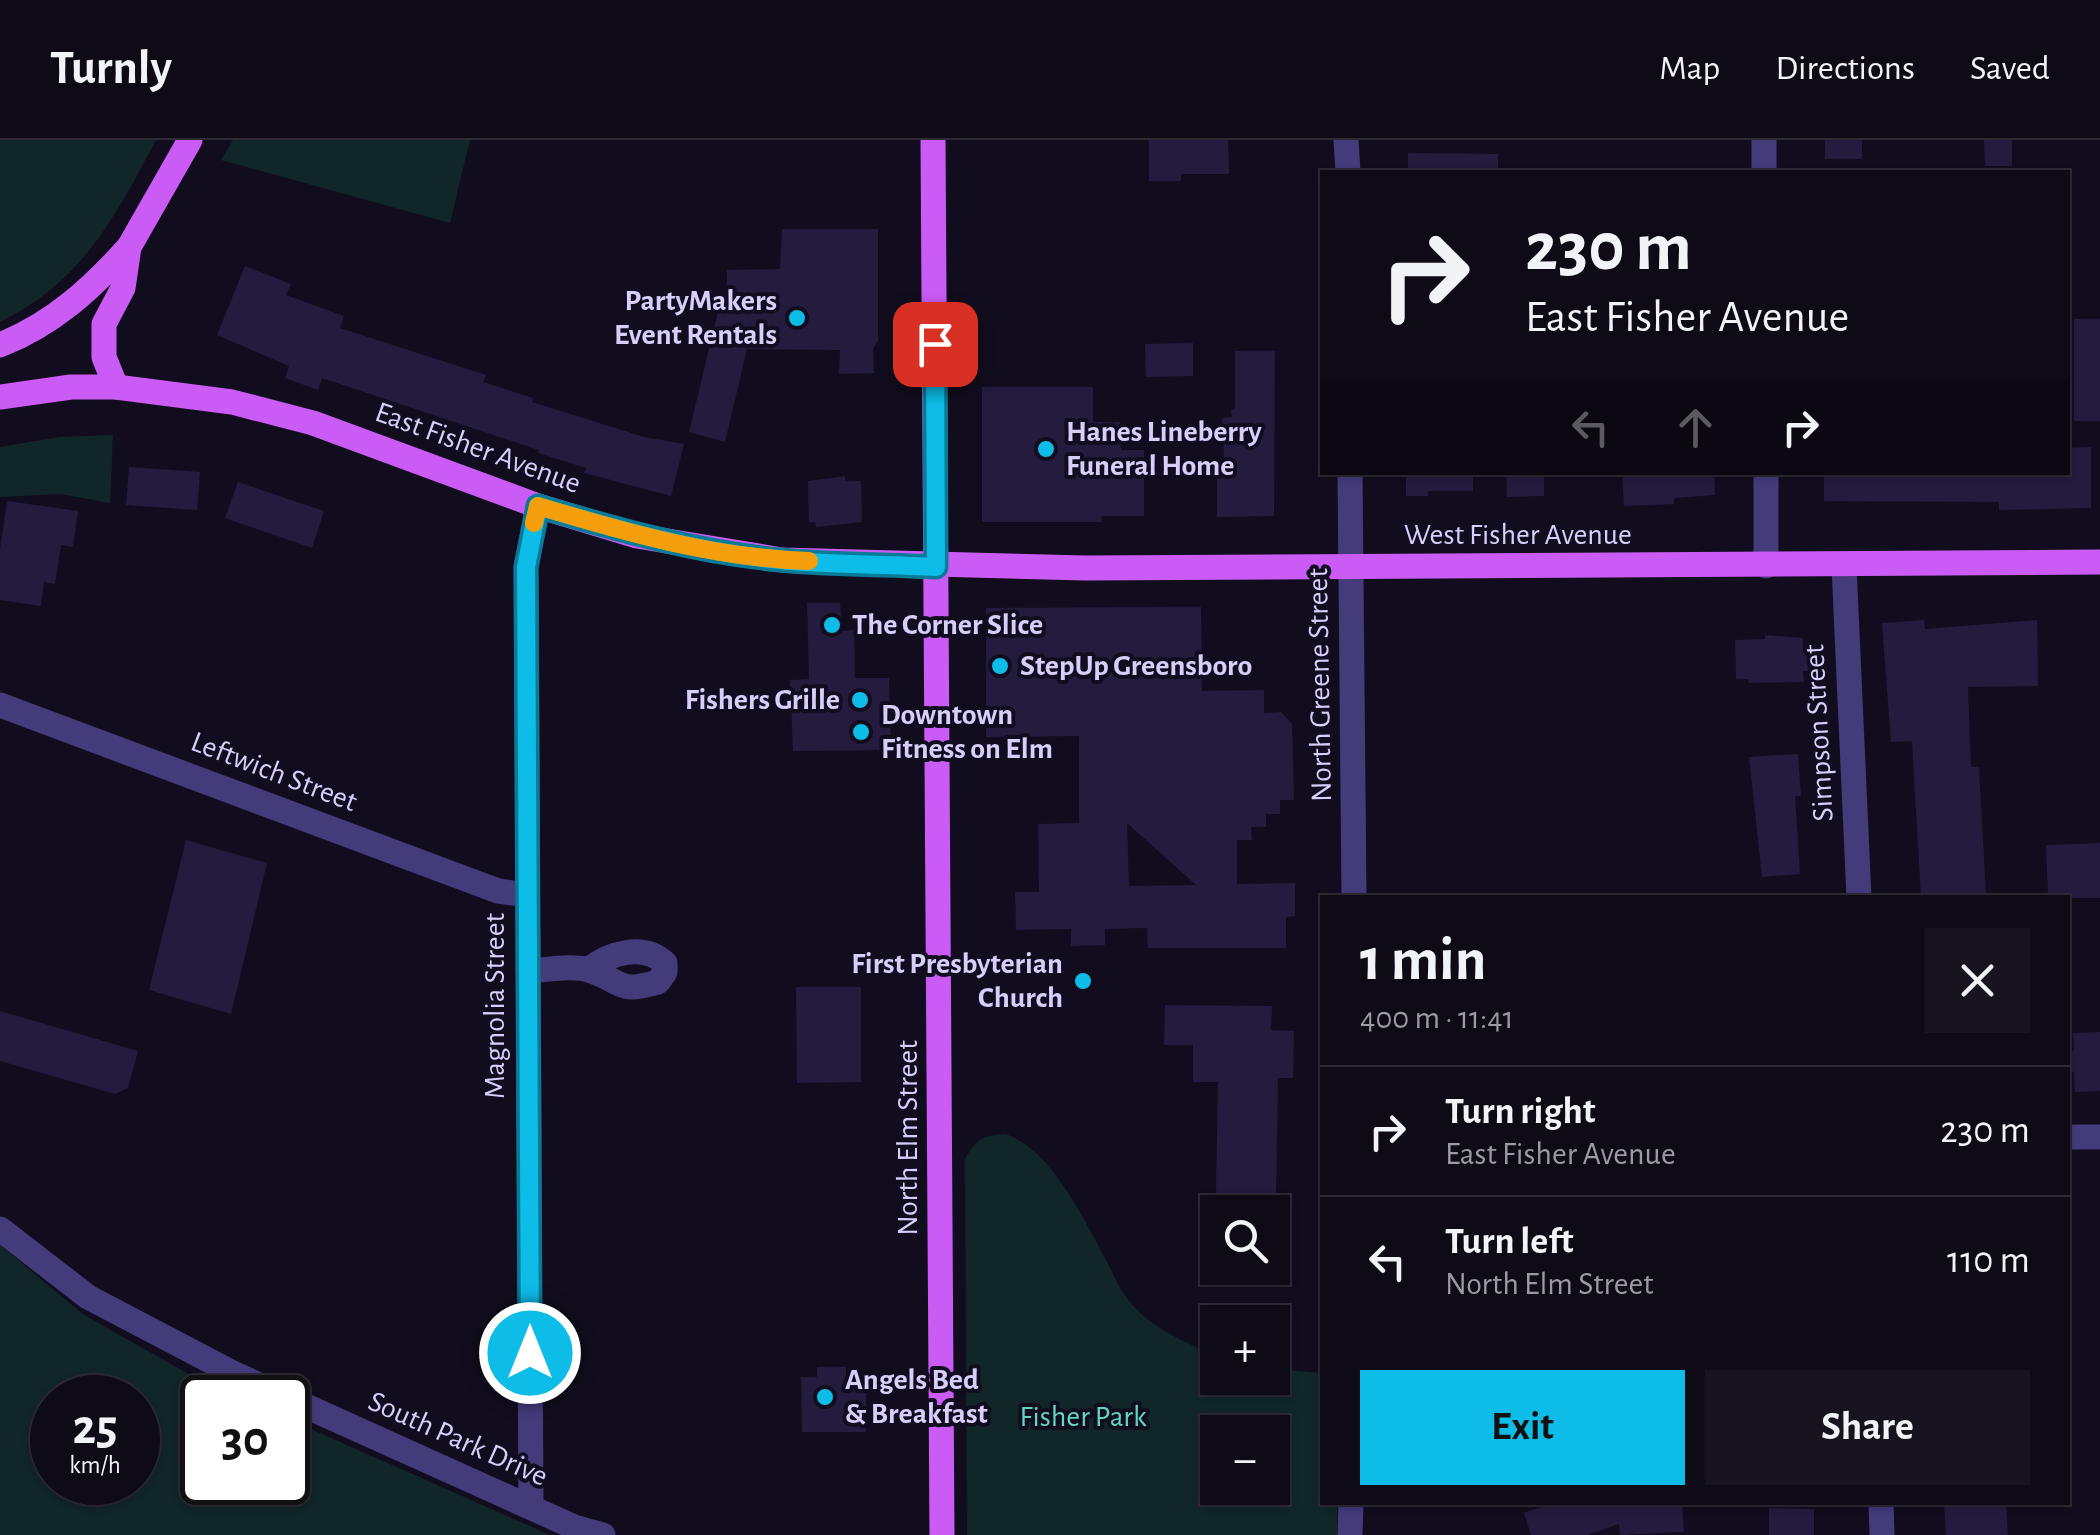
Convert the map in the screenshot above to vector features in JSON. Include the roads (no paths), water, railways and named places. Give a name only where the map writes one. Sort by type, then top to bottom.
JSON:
[{"type":"main road","points":[[0,346],[62,313],[129,248],[190,140]]},
{"type":"main road","name":"North Elm Street","points":[[933,140],[942,1535]]},
{"type":"main road","points":[[116,387],[104,357],[104,324],[124,288],[129,248]]},
{"type":"main road","name":"East Fisher Avenue","points":[[0,396],[71,387],[192,395],[313,423],[538,506],[637,536],[782,560],[936,567]]},
{"type":"main road","name":"West Fisher Avenue","points":[[936,567],[2100,562]]},
{"type":"street","points":[[1346,140],[1348,170]]},
{"type":"street","points":[[1764,140],[1764,170]]},
{"type":"street","name":"North Greene Street","points":[[1350,475],[1354,895]]},
{"type":"street","points":[[1766,475],[1766,566]]},
{"type":"street","name":"Magnolia Street","points":[[530,1506],[526,567],[538,506]]},
{"type":"street","name":"Simpson Street","points":[[1844,566],[1859,895]]},
{"type":"street","name":"Leftwich Street","points":[[0,705],[498,891],[527,895]]},
{"type":"street","points":[[528,970],[589,969]]},
{"type":"street","points":[[2070,1138],[2100,1137]]},
{"type":"street","name":"South Park Drive","points":[[0,1229],[88,1297],[237,1375]]},
{"type":"street","name":"South Park Drive","points":[[310,1408],[574,1527],[604,1535]]},
{"type":"street","points":[[1350,1535],[1352,1505]]},
{"type":"street","points":[[1881,1505],[1882,1535]]},
{"type":"place","name":"PartyMakers Event Rentals","points":[[797,318]]},
{"type":"place","name":"Hanes Lineberry Funeral Home","points":[[1046,449]]},
{"type":"place","name":"The Corner Slice","points":[[832,625]]},
{"type":"place","name":"StepUp Greensboro","points":[[1000,666]]},
{"type":"place","name":"Fishers Grille","points":[[860,700]]},
{"type":"place","name":"Downtown Fitness on Elm","points":[[861,732]]},
{"type":"place","name":"First Presbyterian Church","points":[[1083,981]]},
{"type":"place","name":"Angels Bed & Breakfast","points":[[825,1397]]},
{"type":"park label","name":"Fisher Park","points":[[1083,1417]]}]
